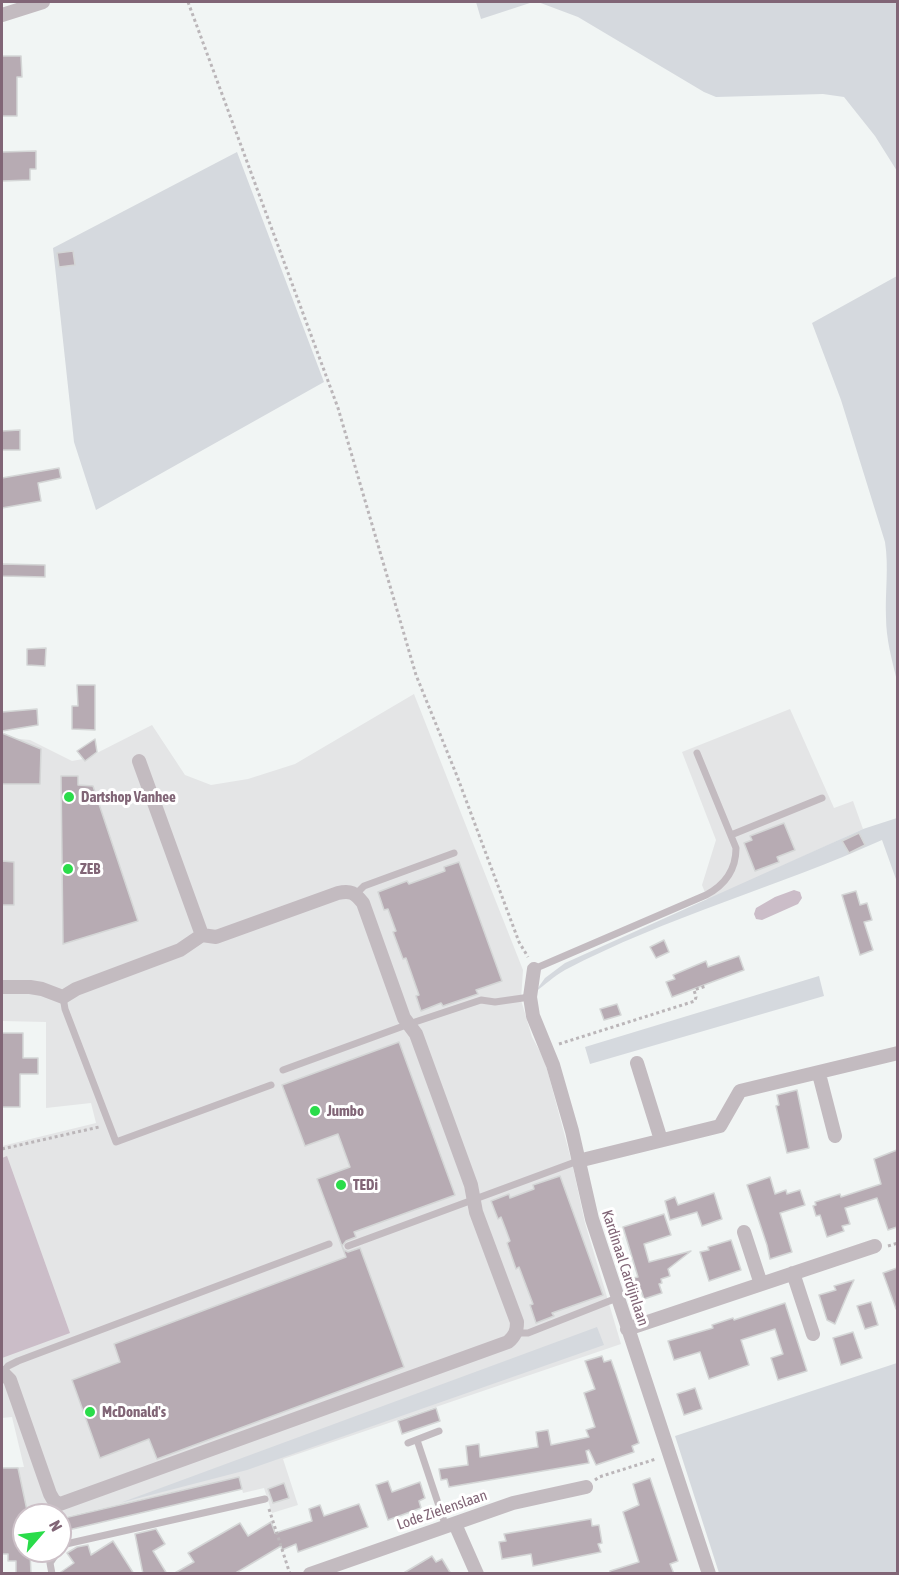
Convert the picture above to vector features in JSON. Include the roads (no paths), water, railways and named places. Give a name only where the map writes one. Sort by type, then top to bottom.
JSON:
[{"type":"street","points":[[2,15],[43,2]]},
{"type":"street","points":[[139,761],[202,935]]},
{"type":"street","points":[[2,987],[36,988],[63,997],[76,989],[180,950],[202,935],[216,937],[338,893],[347,891],[356,894],[363,903],[404,1018],[416,1034],[471,1185],[474,1201],[517,1322],[516,1333],[508,1342],[60,1504],[54,1501],[50,1494],[10,1380],[2,1373]]},
{"type":"street","name":"Kardinaal Cardijnlaan","points":[[534,969],[530,997],[533,1016],[546,1048],[572,1131],[592,1220],[709,1574]]},
{"type":"street","points":[[578,1161],[720,1126],[740,1091],[819,1074],[897,1053]]},
{"type":"street","points":[[638,1063],[661,1140]]},
{"type":"street","points":[[819,1074],[835,1136]]},
{"type":"street","points":[[744,1232],[761,1284]]},
{"type":"street","points":[[627,1329],[875,1246]]},
{"type":"street","points":[[793,1273],[813,1334]]},
{"type":"street","name":"Lode Zielenslaan","points":[[310,1574],[513,1503],[586,1487]]},
{"type":"street","points":[[451,1525],[477,1574]]},
{"type":"lane","points":[[534,969],[715,890],[723,883],[736,861],[736,848],[698,753]]},
{"type":"lane","points":[[731,835],[822,798]]},
{"type":"lane","points":[[356,894],[364,886],[454,853]]},
{"type":"lane","points":[[63,997],[65,1009],[116,1142],[271,1086]]},
{"type":"lane","points":[[283,1070],[481,1000],[495,1002],[530,997]]},
{"type":"lane","points":[[348,1246],[578,1161]]},
{"type":"lane","points":[[2,1373],[8,1366],[18,1361],[329,1244]]},
{"type":"lane","points":[[516,1333],[528,1333],[617,1298]]},
{"type":"lane","points":[[408,1443],[439,1431]]},
{"type":"lane","points":[[417,1440],[451,1525]]},
{"type":"lane","points":[[72,1543],[265,1499]]},
{"type":"place","name":"Dartshop Vanhee","points":[[69,797]]},
{"type":"place","name":"ZEB","points":[[68,869]]},
{"type":"place","name":"Jumbo","points":[[315,1111]]},
{"type":"place","name":"TEDi","points":[[341,1185]]},
{"type":"place","name":"McDonald's","points":[[90,1412]]}]
